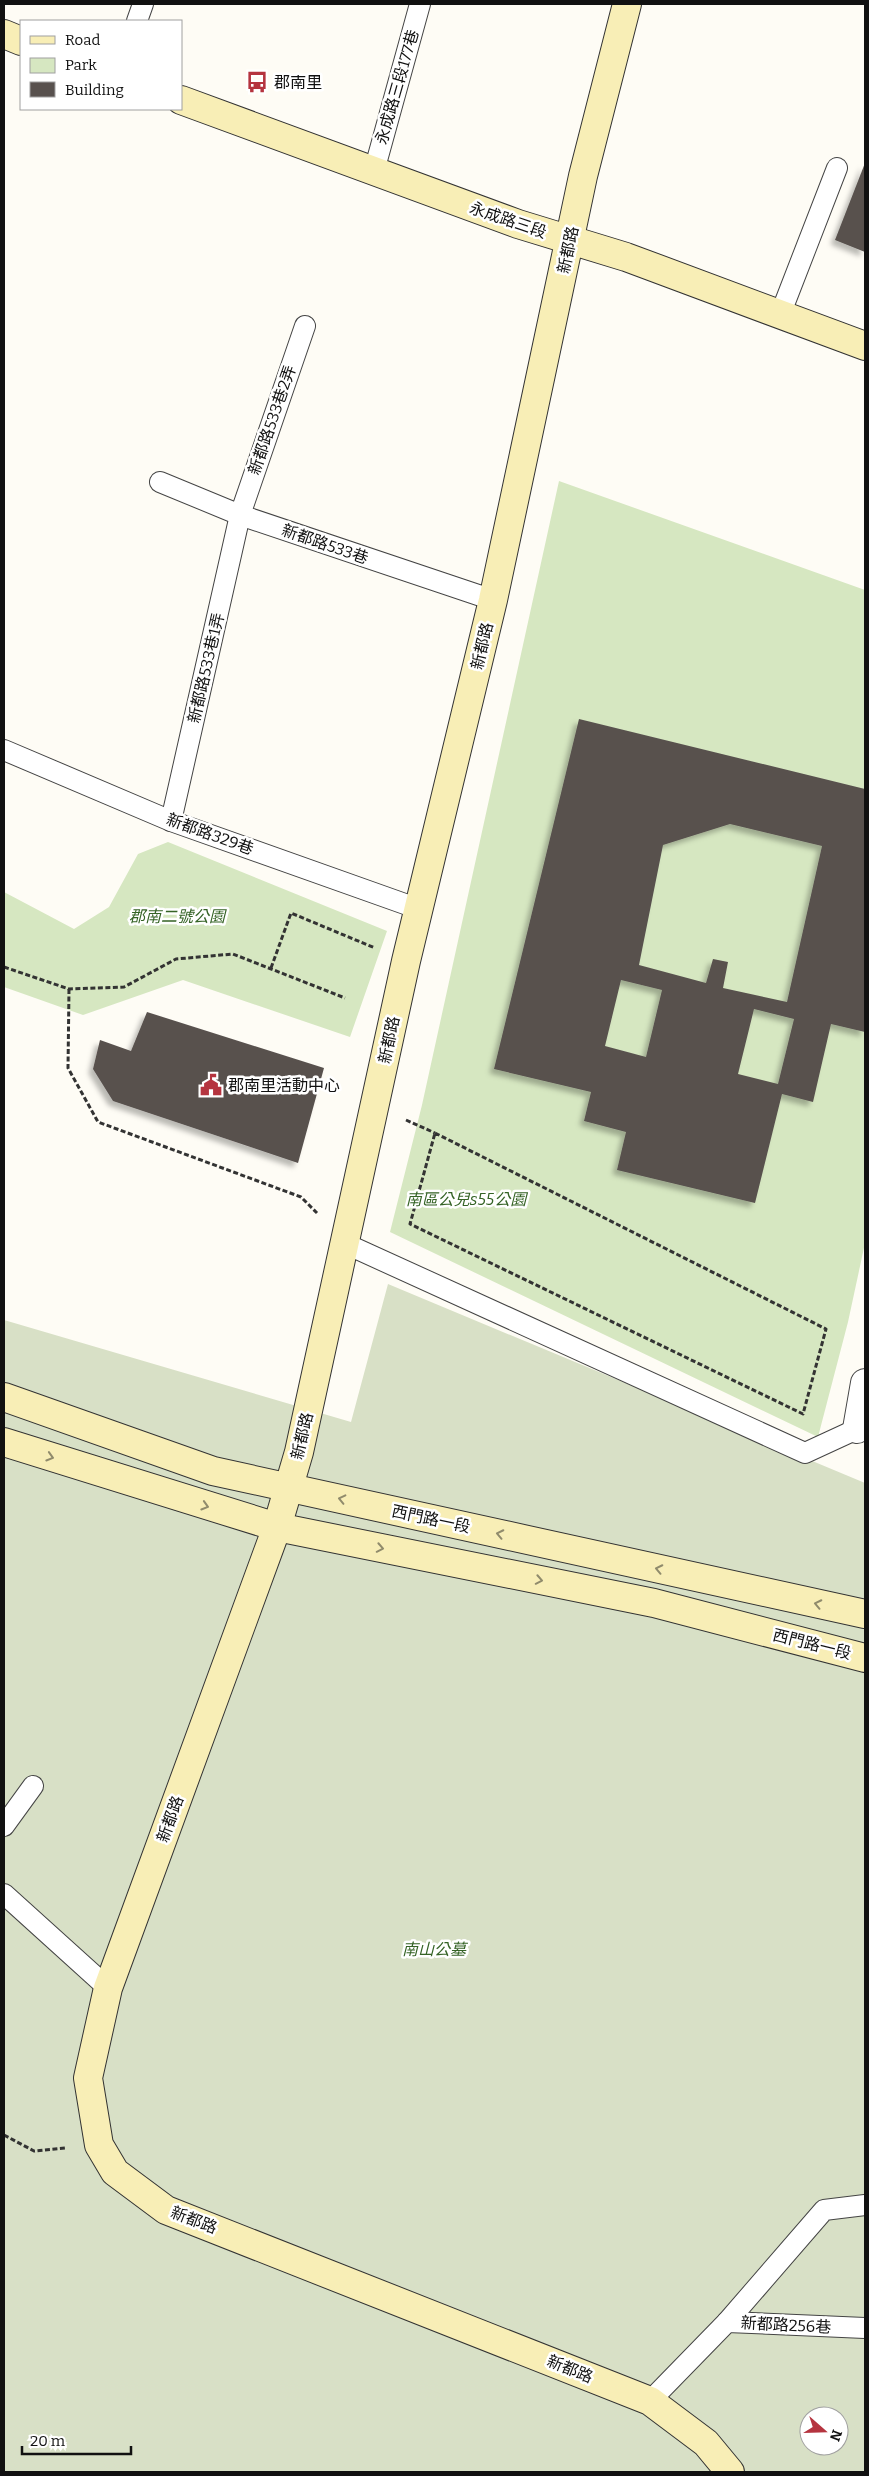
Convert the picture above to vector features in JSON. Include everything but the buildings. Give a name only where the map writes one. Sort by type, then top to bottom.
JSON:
[{"type":"street","name":"新都路","points":[[627,4],[584,176],[493,600],[406,961],[289,1487],[277,1527],[108,1988],[88,2078],[100,2145],[115,2172],[166,2210],[650,2401],[706,2443],[730,2472]]},
{"type":"street","points":[[4,34],[20,41]]},
{"type":"street","name":"永成路三段","points":[[182,100],[570,241],[626,257],[865,346]]},
{"type":"street","points":[[857,1428],[864,1392]]},
{"type":"street","name":"西門路一段","points":[[4,1397],[213,1471],[865,1614]]},
{"type":"street","name":"西門路一段","points":[[4,1442],[277,1527],[654,1603],[865,1658]]},
{"type":"lane","points":[[137,20],[143,4]]},
{"type":"lane","name":"永成路三段177巷","points":[[374,171],[420,4]]},
{"type":"lane","points":[[780,315],[837,168]]},
{"type":"lane","name":"新都路533巷2弄","points":[[240,515],[305,326]]},
{"type":"lane","name":"新都路533巷","points":[[160,482],[240,515],[493,600]]},
{"type":"lane","name":"新都路533巷1弄","points":[[171,821],[240,515]]},
{"type":"lane","name":"新都路329巷","points":[[4,750],[171,821],[419,909]]},
{"type":"lane","points":[[344,1243],[805,1453],[857,1428]]},
{"type":"lane","points":[[4,1826],[33,1786]]},
{"type":"lane","points":[[4,1894],[108,1988]]},
{"type":"lane","points":[[727,2322],[824,2210],[865,2205]]},
{"type":"lane","name":"新都路256巷","points":[[650,2401],[727,2322],[865,2328]]},
{"type":"path","points":[[271,968],[291,913],[406,961]]},
{"type":"path","points":[[4,967],[68,989],[124,987],[176,959],[233,954],[345,998]]},
{"type":"path","points":[[68,989],[68,1068],[98,1122],[301,1197],[344,1243]]},
{"type":"path","points":[[435,1133],[826,1329],[803,1414],[410,1224],[435,1133]]},
{"type":"path","points":[[4,2134],[34,2151],[100,2145]]},
{"type":"green space","name":"南區公兒s55公園","points":[[559,481],[865,590],[865,1243],[848,1322],[818,1437],[390,1232],[422,1105]]},
{"type":"green space","name":"郡南二號公園","points":[[168,842],[387,931],[350,1037],[183,980],[83,1015],[4,987],[4,892],[74,929],[109,907],[138,854]]},
{"type":"green space","name":"南山公墓","points":[[388,1284],[865,1483],[865,2472],[4,2472],[4,1320],[351,1422]]},
{"type":"place","name":"郡南里","points":[[257,82]]},
{"type":"place","name":"郡南里活動中心","points":[[211,1085]]}]
